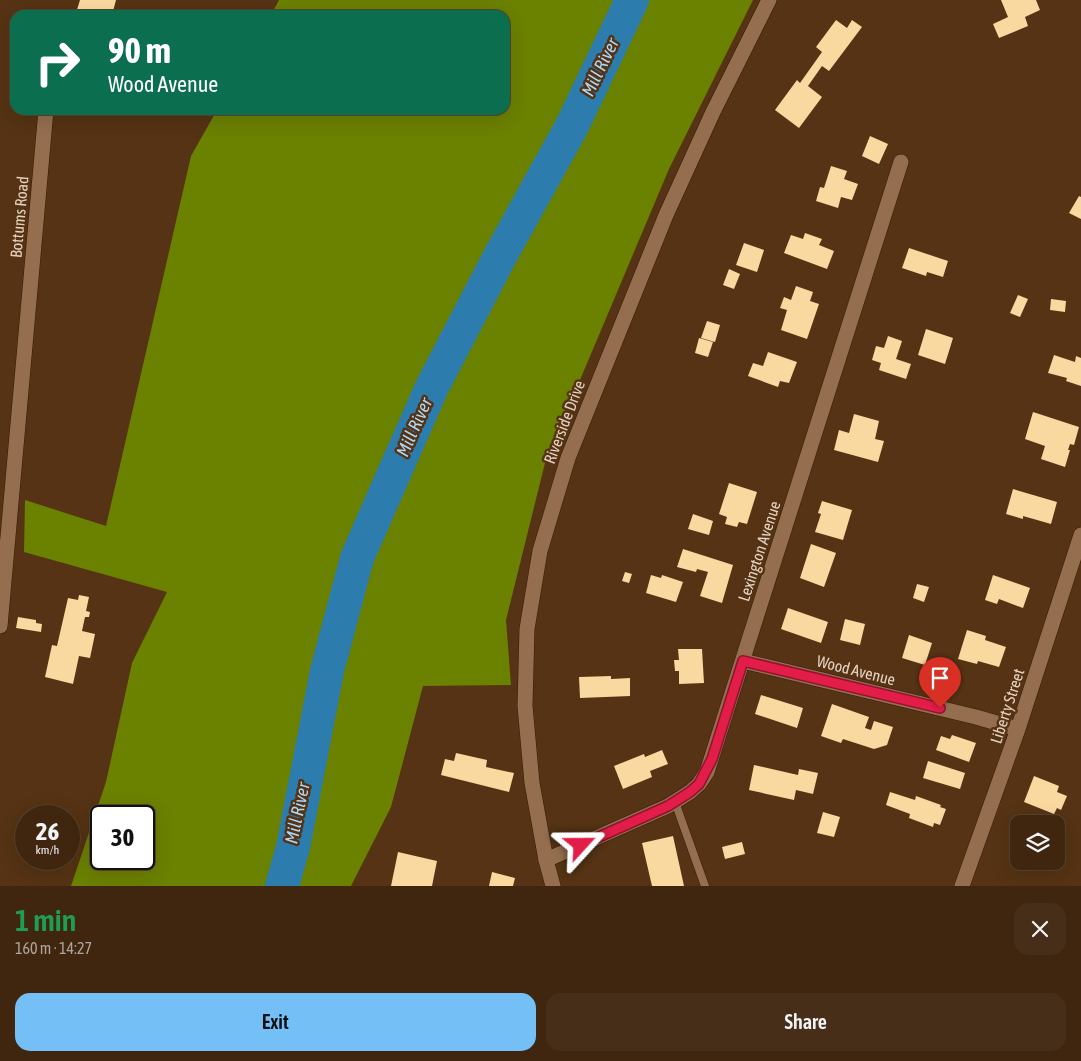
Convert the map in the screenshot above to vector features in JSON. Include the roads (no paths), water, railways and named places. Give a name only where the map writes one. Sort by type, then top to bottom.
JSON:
[{"type":"street","name":"Riverside Drive","points":[[553,886],[546,860],[532,783],[525,706],[527,629],[534,577],[542,543],[568,458],[662,224],[712,112],[769,0]]},
{"type":"street","name":"Bottums Road","points":[[0,626],[46,115]]},
{"type":"street","name":"Lexington Avenue","points":[[546,860],[675,802],[699,784],[706,772],[902,162]]},
{"type":"street","name":"Liberty Street","points":[[962,886],[1018,729],[1081,535]]},
{"type":"street","name":"Wood Avenue","points":[[743,661],[976,717],[1018,729]]},
{"type":"lane","points":[[675,802],[705,886]]},
{"type":"waterway","name":"Mill River","points":[[282,886],[293,847],[327,671],[357,558],[432,387],[499,258],[572,126],[632,0]]}]
